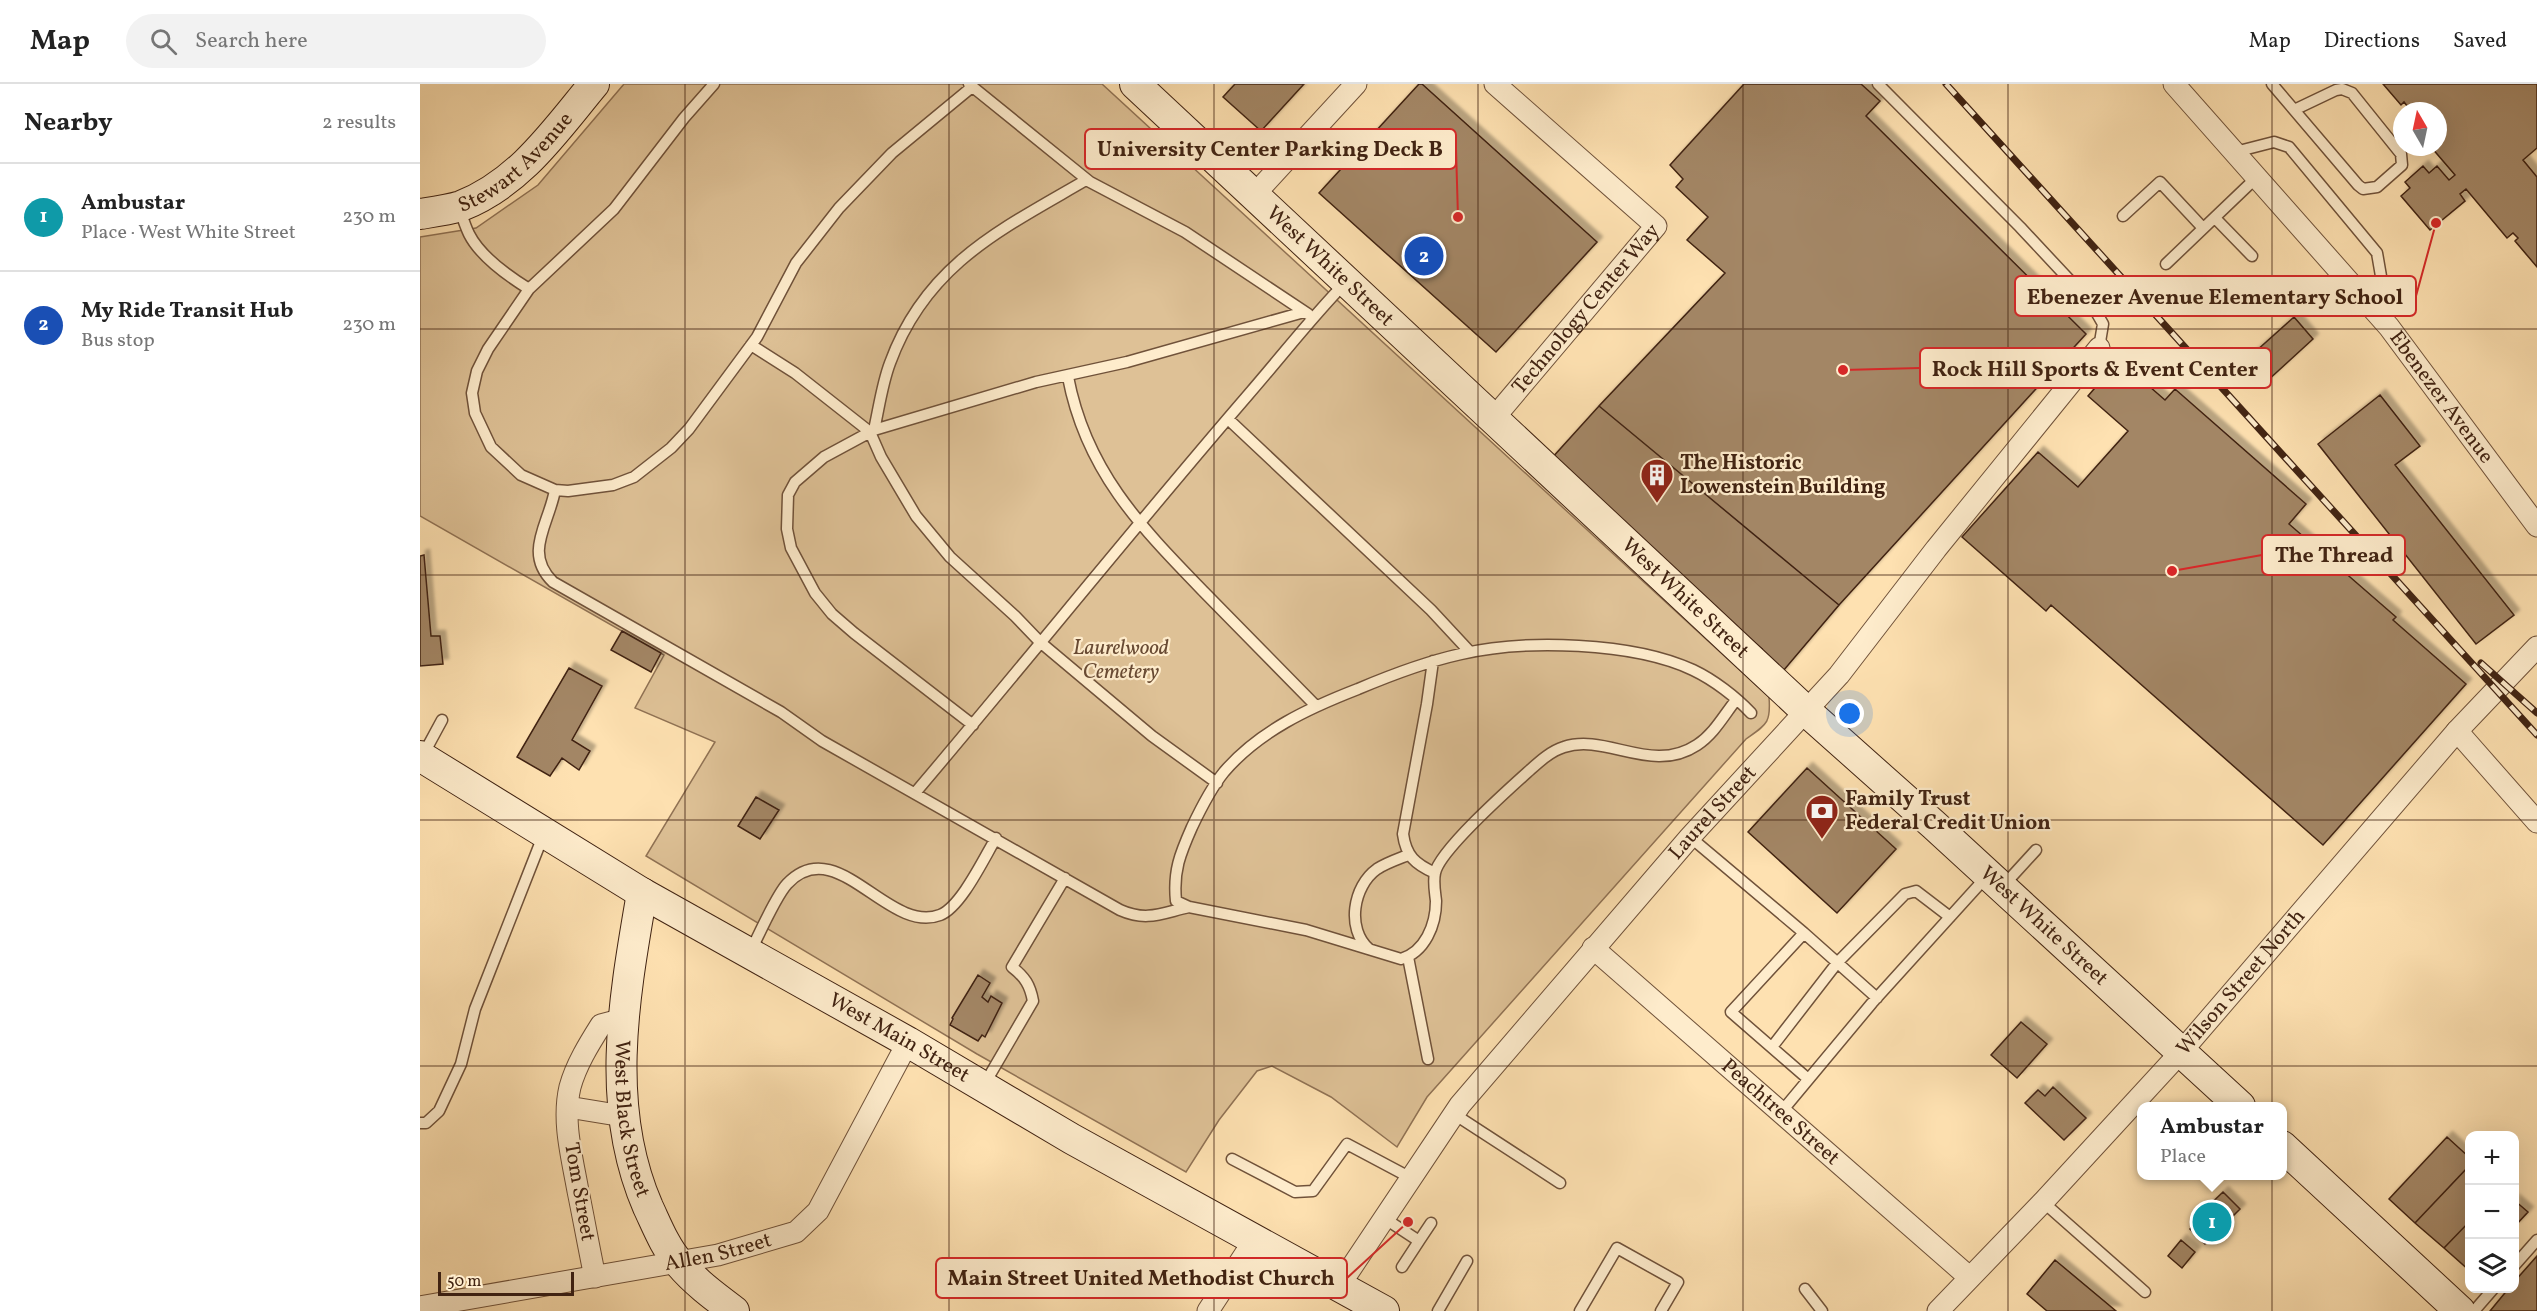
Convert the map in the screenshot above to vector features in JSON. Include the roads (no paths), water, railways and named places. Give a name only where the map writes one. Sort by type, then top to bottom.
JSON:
[{"type":"street","name":"Stewart Avenue","points":[[420,214],[459,207],[498,187],[522,168],[594,84]]},
{"type":"street","name":"West White Street","points":[[1135,84],[1806,711],[2235,1102]]},
{"type":"street","points":[[1254,195],[1356,84]]},
{"type":"street","name":"Technology Center Way","points":[[1493,418],[1656,226],[1496,84]]},
{"type":"street","name":"Ebenezer Avenue","points":[[2175,84],[2374,311],[2537,526]]},
{"type":"street","name":"Laurel Street","points":[[1339,1286],[1454,1114],[1593,948],[1690,837],[1839,675],[1936,549],[2100,348]]},
{"type":"street","name":"Wilson Street North","points":[[1938,1311],[1969,1276],[2043,1202],[2181,1052],[2457,732],[2537,647]]},
{"type":"street","points":[[2457,732],[2537,822]]},
{"type":"street","name":"West Main Street","points":[[421,757],[642,893],[908,1042],[1072,1139],[1384,1311]]},
{"type":"street","name":"West Black Street","points":[[642,893],[621,1052],[623,1116],[630,1156],[638,1185],[663,1239],[678,1262],[703,1288],[734,1311]]},
{"type":"street","name":"Peachtree Street","points":[[1593,948],[1969,1276]]},
{"type":"street","name":"Tom Street","points":[[595,1277],[567,1124],[570,1087],[601,1025],[624,1019]]},
{"type":"street","name":"Allen Street","points":[[420,1307],[718,1255],[796,1232],[818,1211],[908,1042]]},
{"type":"street","name":"Tom Street","points":[[568,1107],[623,1116]]},
{"type":"street","points":[[2287,1150],[2460,1311]]},
{"type":"street","points":[[1208,1311],[1255,1239]]},
{"type":"lane","points":[[714,84],[684,118],[614,209],[529,289],[488,349],[477,371],[472,393],[475,413],[491,447],[504,462],[521,475],[555,490],[568,491],[613,485],[634,477],[651,465],[689,429],[751,345],[796,263],[839,208],[892,153],[970,86],[1086,180],[1185,232],[1308,314]]},
{"type":"lane","points":[[1878,84],[2020,227],[2091,303],[2103,324],[2100,348]]},
{"type":"lane","points":[[2272,84],[2294,110],[2363,189],[2377,187],[2402,165],[2401,154],[2352,93],[2347,90],[2336,90],[2294,110]]},
{"type":"lane","points":[[2235,152],[2274,142],[2289,147],[2377,253],[2382,282],[2374,311]]},
{"type":"lane","points":[[2166,264],[2258,177]]},
{"type":"lane","points":[[872,431],[889,365],[899,341],[910,319],[940,278],[984,240],[1086,180]]},
{"type":"lane","points":[[2123,216],[2160,182],[2203,228]]},
{"type":"lane","points":[[459,207],[469,235],[477,246],[515,281],[529,289]]},
{"type":"lane","points":[[2215,218],[2252,256]]},
{"type":"lane","points":[[915,793],[1228,419],[1308,314],[1347,281]]},
{"type":"lane","points":[[973,725],[875,650],[832,614],[815,593],[791,548],[786,512],[788,495],[795,482],[824,458],[872,431],[1036,382],[1127,362],[1308,314]]},
{"type":"lane","points":[[751,345],[795,373],[872,431],[898,487],[933,538],[1040,642],[1152,736],[1217,783]]},
{"type":"lane","points":[[1068,376],[1074,410],[1093,454],[1113,489],[1139,523],[1316,706]]},
{"type":"lane","points":[[1228,419],[1431,610],[1470,652]]},
{"type":"lane","points":[[555,490],[537,555],[539,566],[553,582],[781,712],[822,741],[1133,916],[1156,916],[1190,907]]},
{"type":"lane","points":[[1736,700],[1709,735],[1697,745],[1680,753],[1664,756],[1645,755],[1580,743],[1556,750],[1520,779],[1442,858],[1435,873],[1436,902],[1430,932],[1412,956],[1401,959],[1306,930],[1190,907],[1176,901],[1174,879],[1178,860],[1203,803],[1224,772],[1276,728],[1316,706],[1433,661],[1470,652],[1516,646],[1544,645],[1617,651],[1653,657],[1694,670],[1736,700],[1751,713]]},
{"type":"lane","points":[[1433,661],[1403,834],[1408,855],[1420,866],[1435,873]]},
{"type":"lane","points":[[421,757],[442,720]]},
{"type":"lane","points":[[420,1124],[426,1123],[439,1111],[461,1064],[475,1009],[544,833]]},
{"type":"lane","points":[[1690,837],[1877,998]]},
{"type":"lane","points":[[749,953],[786,885],[802,872],[822,869],[840,874],[904,914],[924,918],[941,915],[956,902],[996,838]]},
{"type":"lane","points":[[1782,1111],[1807,1078],[1950,917],[2036,850]]},
{"type":"lane","points":[[1369,949],[1363,943],[1357,929],[1358,893],[1365,881],[1377,869],[1408,855]]},
{"type":"lane","points":[[984,1087],[1033,1001],[1030,986],[1012,967],[1065,878]]},
{"type":"lane","points":[[1772,1047],[1837,963],[1905,894],[1916,891],[1950,917]]},
{"type":"lane","points":[[1804,933],[1731,1012],[1807,1078]]},
{"type":"lane","points":[[1408,957],[1428,1059]]},
{"type":"lane","points":[[1454,1114],[1560,1183]]},
{"type":"lane","points":[[1232,1159],[1295,1192],[1313,1191],[1347,1144],[1411,1178]]},
{"type":"lane","points":[[2043,1202],[2145,1292]]},
{"type":"lane","points":[[1384,1218],[1419,1241]]},
{"type":"lane","points":[[1402,1267],[1431,1223]]},
{"type":"lane","points":[[2519,1260],[2537,1240]]},
{"type":"lane","points":[[1580,1311],[1617,1248],[1678,1282],[1661,1311]]},
{"type":"lane","points":[[1438,1311],[1467,1262]]},
{"type":"lane","points":[[1805,1289],[1822,1311]]},
{"type":"lane","points":[[2474,1311],[2490,1293]]},
{"type":"railway","points":[[1946,84],[2537,735]]},
{"type":"railway","points":[[2481,663],[2537,713]]},
{"type":"place","name":"University Center Parking Deck B","points":[[1458,217]]},
{"type":"place","name":"Ebenezer Avenue Elementary School","points":[[2436,223]]},
{"type":"place","name":"My Ride Transit Hub","points":[[1424,256]]},
{"type":"place","name":"Rock Hill Sports & Event Center","points":[[1843,370]]},
{"type":"place","name":"The Historic Lowenstein Building","points":[[1657,504]]},
{"type":"place","name":"The Thread","points":[[2172,571]]},
{"type":"place","name":"Family Trust Federal Credit Union","points":[[1822,840]]},
{"type":"place","name":"Main Street United Methodist Church","points":[[1408,1222]]},
{"type":"place","name":"Ambustar","points":[[2212,1222]]},
{"type":"park label","name":"Laurelwood Cemetery","points":[[1121,660]]}]
